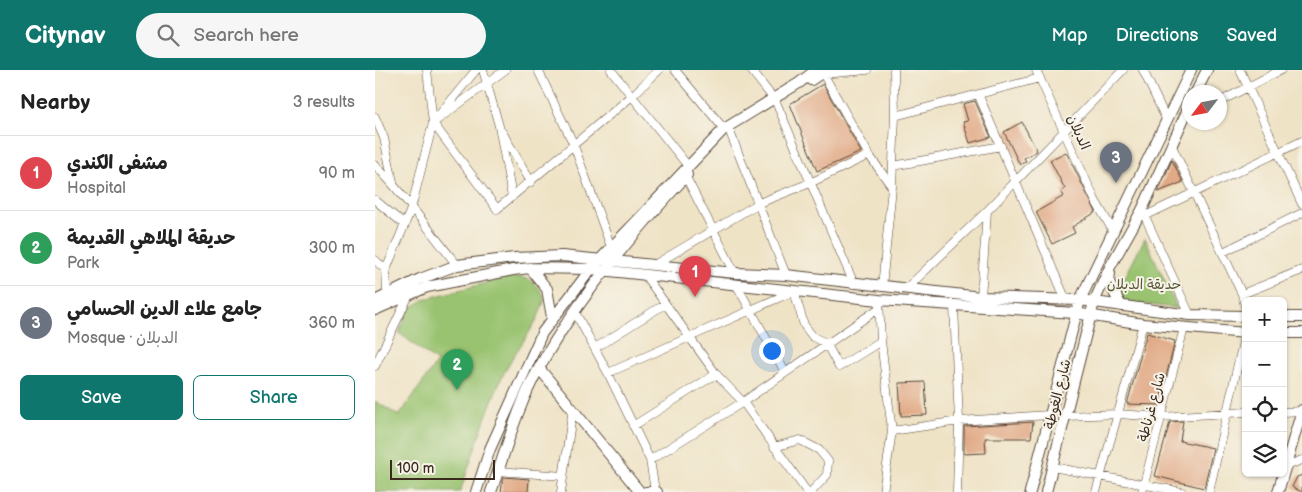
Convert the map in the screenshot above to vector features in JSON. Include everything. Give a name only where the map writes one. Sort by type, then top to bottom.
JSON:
[{"type":"main road","points":[[1030,492],[1075,313],[1191,70]]},
{"type":"main road","points":[[1200,85],[1207,70]]},
{"type":"main road","points":[[476,492],[490,449],[542,333],[552,317],[600,258],[688,166],[727,130],[822,71]]},
{"type":"main road","name":"شارع الغوطة","points":[[1046,492],[1094,302],[1110,267],[1143,213],[1171,144],[1182,126]]},
{"type":"main road","points":[[491,492],[513,424],[539,368],[575,312],[615,260],[727,130]]},
{"type":"main road","points":[[375,301],[387,294],[457,265],[515,258],[562,256],[600,258],[735,273],[786,275],[981,297],[1080,300],[1190,315],[1242,316]]},
{"type":"main road","points":[[1110,267],[1109,282],[1121,306]]},
{"type":"main road","points":[[530,268],[547,289],[552,317]]},
{"type":"main road","points":[[375,310],[427,287],[530,268],[591,269],[795,291],[878,304],[1075,313],[1143,324],[1242,333]]},
{"type":"main road","points":[[1287,317],[1302,317]]},
{"type":"main road","points":[[1287,333],[1302,333]]},
{"type":"main road","points":[[539,368],[640,492]]},
{"type":"main road","points":[[1287,463],[1302,411]]},
{"type":"main road","points":[[1278,492],[1283,477]]},
{"type":"street","points":[[387,294],[386,270],[411,209],[433,123],[427,70]]},
{"type":"street","points":[[433,123],[476,70]]},
{"type":"street","points":[[483,70],[499,126],[512,197]]},
{"type":"street","points":[[433,123],[505,70]]},
{"type":"street","points":[[538,70],[573,143],[611,246]]},
{"type":"street","points":[[611,70],[688,166]]},
{"type":"street","points":[[433,123],[497,209],[531,182],[573,143],[632,96],[659,70]]},
{"type":"street","points":[[675,70],[727,130],[759,203],[786,275]]},
{"type":"street","points":[[751,70],[774,100],[855,284]]},
{"type":"street","points":[[867,70],[822,71],[869,155],[892,187]]},
{"type":"street","points":[[882,287],[892,187],[895,116],[894,70]]},
{"type":"street","name":"الدبلان","points":[[1036,70],[1065,130],[1095,200],[1113,231]]},
{"type":"street","points":[[906,289],[1017,181],[1123,70]]},
{"type":"street","points":[[1143,70],[1167,121]]},
{"type":"street","points":[[1240,70],[1302,204]]},
{"type":"street","points":[[1227,98],[1281,70]]},
{"type":"street","points":[[895,116],[979,96],[1040,78]]},
{"type":"street","points":[[979,96],[1017,181],[1065,300]]},
{"type":"street","points":[[375,117],[384,138],[393,183]]},
{"type":"street","points":[[499,126],[531,182]]},
{"type":"street","points":[[1190,315],[1143,213],[1195,192],[1302,141]]},
{"type":"street","points":[[1171,144],[1243,297]]},
{"type":"street","points":[[893,166],[1001,146]]},
{"type":"street","points":[[654,265],[711,229],[759,203],[809,183],[869,155]]},
{"type":"street","points":[[375,165],[393,183],[411,209],[457,265]]},
{"type":"street","points":[[685,177],[735,273]]},
{"type":"street","points":[[375,200],[405,225]]},
{"type":"street","points":[[981,297],[987,211]]},
{"type":"street","points":[[1223,252],[1302,213]]},
{"type":"street","points":[[375,260],[386,270]]},
{"type":"street","points":[[1242,294],[1302,270]]},
{"type":"street","points":[[644,274],[716,374],[743,402],[807,492]]},
{"type":"street","points":[[736,284],[785,372]]},
{"type":"street","points":[[608,373],[795,291],[804,326],[813,337],[826,343],[839,367],[881,341]]},
{"type":"street","points":[[375,366],[409,294]]},
{"type":"street","points":[[595,348],[665,304]]},
{"type":"street","points":[[878,304],[892,431],[883,492]]},
{"type":"street","points":[[650,460],[743,402],[878,304]]},
{"type":"street","points":[[954,306],[959,421],[957,492]]},
{"type":"street","points":[[575,312],[608,373],[650,460],[653,492]]},
{"type":"street","points":[[1096,492],[1143,324]]},
{"type":"street","name":"شارع غرناطة","points":[[1143,488],[1184,328]]},
{"type":"street","points":[[1209,492],[1229,412],[1243,342]]},
{"type":"street","points":[[633,426],[716,374]]},
{"type":"street","points":[[561,492],[573,408]]},
{"type":"street","points":[[1287,412],[1302,411]]},
{"type":"street","points":[[1066,416],[1119,414],[1161,417],[1242,412]]},
{"type":"street","points":[[892,431],[959,421],[1049,415]]},
{"type":"street","points":[[774,447],[800,440],[819,450],[828,460],[827,475],[811,492]]},
{"type":"street","points":[[1287,466],[1302,460]]},
{"type":"street","points":[[1053,467],[1100,476],[1143,488],[1182,492]]},
{"type":"street","points":[[499,471],[563,476]]},
{"type":"green space","name":"حديقة الدبلان","points":[[1145,238],[1177,308],[1124,302],[1118,291]]},
{"type":"green space","points":[[505,278],[525,278],[533,282],[545,298],[531,330],[512,358],[501,379],[484,421],[460,492],[375,492],[375,401],[399,416],[437,362],[399,333],[408,310],[425,299]]},
{"type":"building","points":[[823,84],[861,152],[817,171],[790,104]]},
{"type":"building","points":[[975,101],[991,137],[970,143],[963,122],[968,121],[963,104]]},
{"type":"building","points":[[1022,122],[1037,151],[1024,158],[1026,161],[1020,165],[1004,132]]},
{"type":"building","points":[[1066,152],[1096,212],[1072,227],[1075,233],[1052,244],[1036,212],[1064,196],[1061,192],[1065,189],[1050,160]]},
{"type":"building","points":[[1172,160],[1183,182],[1158,192]]},
{"type":"building","points":[[1147,333],[1175,341],[1159,405],[1127,404]]},
{"type":"building","points":[[925,382],[927,415],[901,416],[899,383]]},
{"type":"building","points":[[1183,421],[1180,441],[1213,448],[1204,488],[1155,476],[1170,422]]},
{"type":"building","points":[[1033,422],[1031,438],[985,438],[986,453],[964,454],[964,426]]},
{"type":"building","points":[[1302,475],[1302,492],[1292,487],[1297,477]]},
{"type":"building","points":[[503,477],[529,479],[528,492],[501,492]]},
{"type":"place","name":"جامع علاء الدين الحسامي","points":[[1116,183]]},
{"type":"place","name":"مشفى الكندي","points":[[695,297]]},
{"type":"place","name":"حديقة الملاهي القديمة","points":[[457,390]]}]
